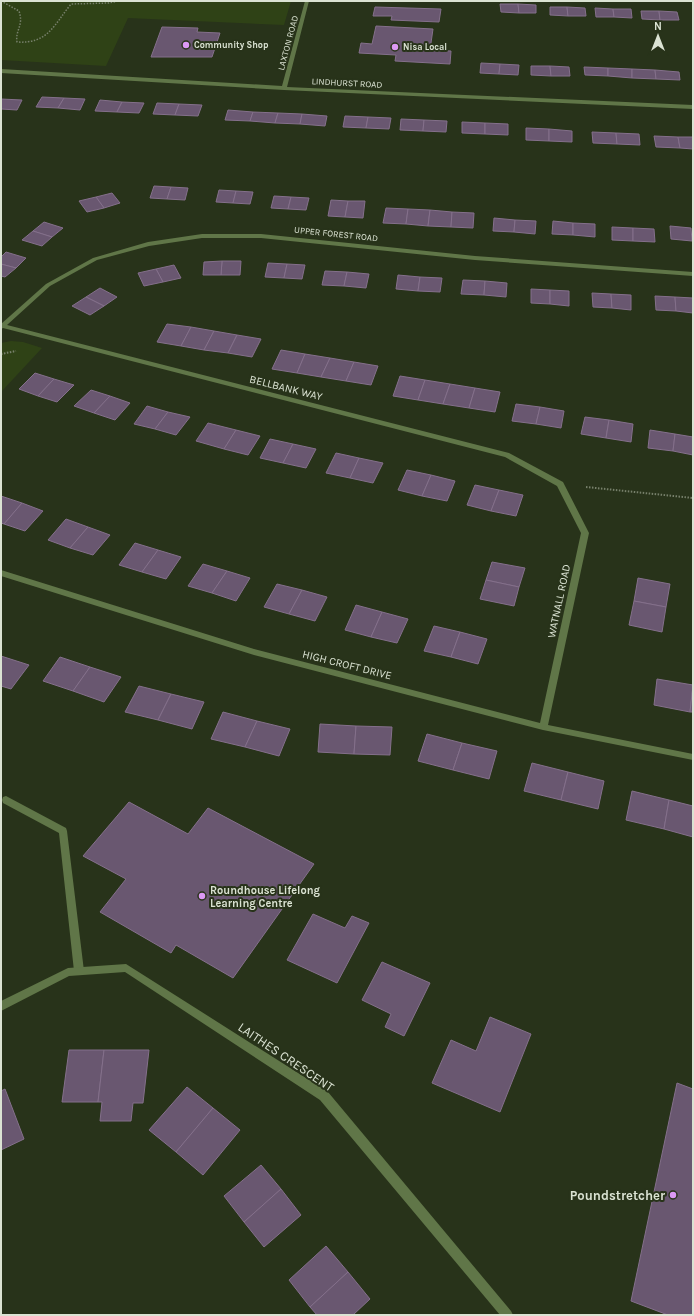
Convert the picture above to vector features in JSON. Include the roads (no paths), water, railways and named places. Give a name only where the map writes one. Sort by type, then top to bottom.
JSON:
[{"type":"street","name":"LAXTON ROAD","points":[[284,88],[307,1]]},
{"type":"street","name":"LINDHURST ROAD","points":[[1,71],[284,88],[693,107]]},
{"type":"street","name":"UPPER FOREST ROAD","points":[[2,327],[48,285],[95,259],[148,244],[202,236],[261,236],[475,258],[693,274]]},
{"type":"street","name":"BELLBANK WAY","points":[[2,327],[508,455],[560,484]]},
{"type":"street","name":"WATNALL ROAD","points":[[543,727],[585,533],[560,484]]},
{"type":"street","name":"HIGH CROFT DRIVE","points":[[1,574],[254,652],[543,727],[693,757]]},
{"type":"street","points":[[6,800],[63,831],[79,971]]},
{"type":"street","name":"LAITHES CRESCENT","points":[[1,1006],[68,972],[126,968],[324,1096],[508,1315]]},
{"type":"place","name":"Community Shop","points":[[186,45]]},
{"type":"place","name":"Nisa Local","points":[[395,47]]},
{"type":"place","name":"Roundhouse Lifelong Learning Centre","points":[[202,896]]},
{"type":"place","name":"Poundstretcher","points":[[673,1195]]}]
